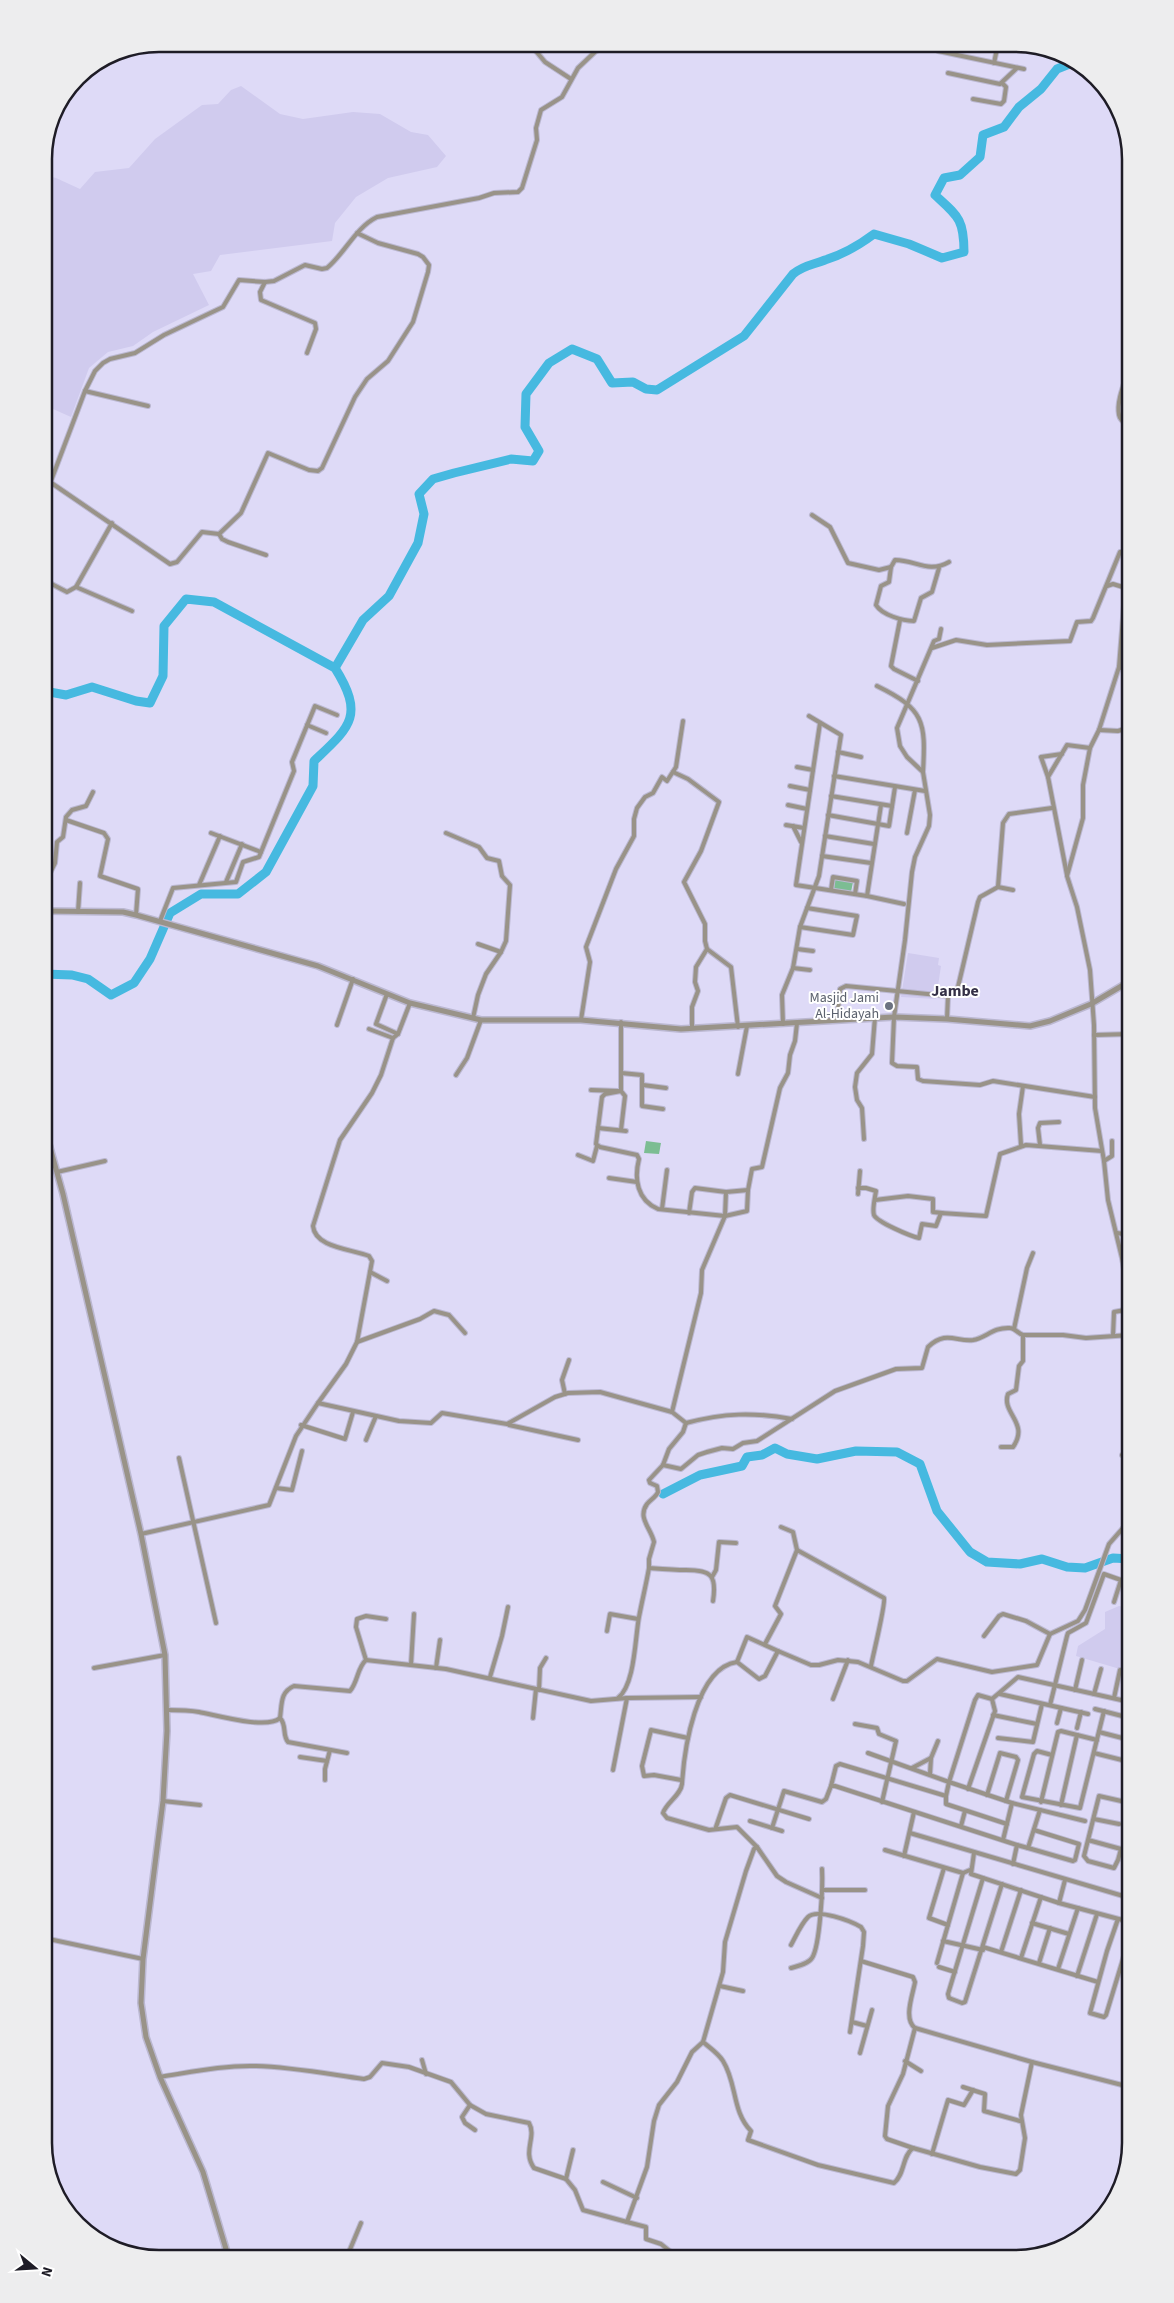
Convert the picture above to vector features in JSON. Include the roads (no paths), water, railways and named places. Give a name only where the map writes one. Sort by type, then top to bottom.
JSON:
[{"type":"street","points":[[537,52],[545,62],[571,79]]},
{"type":"street","points":[[53,475],[85,391],[95,371],[107,360],[134,353],[164,335],[223,307],[239,280],[265,282],[278,279],[305,265],[322,269],[327,268],[357,233],[370,221],[378,217],[479,198],[494,193],[518,192],[522,188],[538,140],[536,128],[541,110],[562,97],[578,68],[594,53]]},
{"type":"street","points":[[947,53],[1024,69]]},
{"type":"street","points":[[994,63],[996,53]]},
{"type":"street","points":[[1002,83],[1017,68]]},
{"type":"street","points":[[948,74],[1002,83],[1006,87],[1004,101],[1001,104],[973,99]]},
{"type":"street","points":[[219,534],[240,513],[268,453],[309,470],[318,471],[322,468],[355,397],[368,379],[388,361],[413,322],[428,272],[427,261],[418,254],[378,243],[357,233]]},
{"type":"street","points":[[265,282],[260,292],[261,300],[315,323],[316,329],[307,353]]},
{"type":"street","points":[[85,391],[148,406]]},
{"type":"street","points":[[1122,394],[1119,411],[1122,420]]},
{"type":"street","points":[[53,484],[167,562],[173,564],[202,532],[219,534]]},
{"type":"street","points":[[812,515],[830,527],[848,563],[879,570],[891,567]]},
{"type":"street","points":[[53,585],[66,592],[76,588],[112,523]]},
{"type":"street","points":[[219,534],[222,539],[228,542],[266,555]]},
{"type":"street","points":[[932,648],[956,640],[987,645],[1070,641],[1078,622],[1092,621],[1120,552],[1122,552]]},
{"type":"street","points":[[939,568],[932,592],[921,598],[915,620],[900,620],[881,611],[876,605],[881,586],[889,582],[893,562],[897,560],[939,568],[949,562]]},
{"type":"street","points":[[1107,586],[1113,584],[1122,587]]},
{"type":"street","points":[[76,588],[132,610]]},
{"type":"street","points":[[900,620],[891,666],[918,681]]},
{"type":"street","points":[[1067,876],[1083,818],[1083,785],[1090,748],[1099,730],[1118,667],[1122,626]]},
{"type":"street","points":[[923,772],[907,757],[900,746],[897,728],[934,641],[939,639],[941,629]]},
{"type":"street","points":[[1118,667],[1122,669]]},
{"type":"street","points":[[877,686],[907,703],[918,716],[923,727],[925,737],[923,772],[930,815],[929,826],[915,857],[912,872],[894,1017],[892,1063],[897,1066],[917,1067],[918,1079],[980,1085],[993,1081],[1095,1097]]},
{"type":"street","points":[[161,921],[173,888],[236,882],[243,862],[259,857],[294,771],[292,762],[315,706],[337,715]]},
{"type":"street","points":[[783,1024],[782,995],[793,968],[800,927],[816,888],[842,735],[809,716]]},
{"type":"street","points":[[580,1020],[590,962],[586,948],[616,869],[634,836],[634,819],[637,808],[645,797],[653,793],[662,777],[667,781],[673,772],[678,756],[683,721]]},
{"type":"street","points":[[820,723],[796,885],[904,904]]},
{"type":"street","points":[[307,725],[326,733]]},
{"type":"street","points":[[1099,730],[1118,731],[1122,729]]},
{"type":"street","points":[[1048,777],[1069,744],[1090,748]]},
{"type":"street","points":[[838,752],[860,757]]},
{"type":"street","points":[[1062,754],[1041,757],[1048,777],[1052,808],[1090,970],[1095,1097],[1108,1200],[1122,1259]]},
{"type":"street","points":[[797,767],[813,770]]},
{"type":"street","points":[[673,772],[688,779],[720,802],[701,851],[684,882],[705,924],[707,949],[731,967],[738,1027]]},
{"type":"street","points":[[834,776],[925,792]]},
{"type":"street","points":[[790,786],[810,790]]},
{"type":"street","points":[[828,815],[889,826],[895,787]]},
{"type":"street","points":[[907,833],[914,790]]},
{"type":"street","points":[[53,868],[55,863],[57,842],[63,837],[66,820],[72,810],[86,806],[93,792]]},
{"type":"street","points":[[831,796],[892,806]]},
{"type":"street","points":[[867,896],[874,844],[882,805]]},
{"type":"street","points":[[788,806],[807,808]]},
{"type":"street","points":[[998,887],[1005,816],[1052,808]]},
{"type":"street","points":[[66,820],[104,833],[108,839],[100,876],[138,889],[136,914]]},
{"type":"street","points":[[786,825],[804,828]]},
{"type":"street","points":[[793,826],[802,843]]},
{"type":"street","points":[[211,833],[261,852]]},
{"type":"street","points":[[446,833],[479,847],[487,858],[499,861],[501,874],[510,883],[506,941],[486,974],[478,994],[473,1018]]},
{"type":"street","points":[[199,885],[220,836]]},
{"type":"street","points":[[825,836],[874,844]]},
{"type":"street","points":[[226,882],[242,844]]},
{"type":"street","points":[[822,856],[871,863]]},
{"type":"street","points":[[831,890],[833,877],[857,881],[855,894]]},
{"type":"street","points":[[78,912],[80,883]]},
{"type":"street","points":[[837,1020],[838,996],[842,987],[948,996],[952,994],[958,986],[980,897],[998,887],[1013,890]]},
{"type":"street","points":[[800,927],[853,935],[858,916],[807,908]]},
{"type":"street","points":[[53,911],[136,914],[318,966],[410,1003],[481,1020],[580,1020],[692,1028],[797,1024],[894,1017],[947,1019],[1030,1026],[1050,1021],[1091,1004],[1122,986]]},
{"type":"street","points":[[478,944],[501,952]]},
{"type":"street","points":[[692,1028],[692,1007],[697,993],[695,982],[696,967],[707,949]]},
{"type":"street","points":[[796,949],[812,951]]},
{"type":"street","points":[[793,968],[810,970]]},
{"type":"street","points":[[337,1025],[353,979]]},
{"type":"street","points":[[387,994],[377,1024],[398,1034]]},
{"type":"street","points":[[947,1019],[948,996]]},
{"type":"street","points":[[141,1534],[267,1507],[301,1425],[346,1364],[357,1342],[372,1261],[369,1256],[325,1242],[316,1236],[312,1226],[340,1140],[372,1093],[381,1075],[393,1038],[398,1034],[410,1003]]},
{"type":"street","points":[[864,1139],[862,1108],[857,1100],[855,1087],[857,1074],[872,1054],[875,1017]]},
{"type":"street","points":[[456,1075],[467,1058],[481,1020]]},
{"type":"street","points":[[621,1022],[620,1091],[624,1096],[621,1130]]},
{"type":"street","points":[[597,1146],[637,1155],[639,1159],[637,1182],[640,1193],[655,1207],[724,1216],[747,1211],[752,1169],[760,1168],[763,1165],[780,1088],[787,1076],[797,1024]]},
{"type":"street","points":[[738,1074],[746,1026]]},
{"type":"street","points":[[369,1029],[393,1038]]},
{"type":"street","points":[[1094,1035],[1122,1034]]},
{"type":"street","points":[[621,1073],[642,1075],[642,1106],[663,1109]]},
{"type":"street","points":[[643,1085],[666,1088]]},
{"type":"street","points":[[1021,1145],[1019,1114],[1023,1086]]},
{"type":"street","points":[[591,1090],[620,1091]]},
{"type":"street","points":[[578,1155],[593,1160],[597,1146],[595,1142],[602,1097],[605,1094],[620,1091]]},
{"type":"street","points":[[1040,1145],[1040,1124],[1059,1122]]},
{"type":"street","points":[[598,1128],[626,1131]]},
{"type":"street","points":[[1104,1160],[1112,1156],[1112,1141]]},
{"type":"street","points":[[875,1200],[908,1196],[933,1199],[935,1201],[933,1212],[982,1218],[986,1216],[1000,1154],[1007,1153],[1021,1145],[1102,1150]]},
{"type":"street","points":[[52,1156],[141,1534],[165,1655],[167,1710],[163,1801],[143,1958],[141,2003],[146,2037],[160,2077],[203,2172],[227,2250]]},
{"type":"street","points":[[57,1172],[105,1161]]},
{"type":"street","points":[[662,1209],[667,1170]]},
{"type":"street","points":[[858,1194],[860,1171]]},
{"type":"street","points":[[609,1178],[637,1182]]},
{"type":"street","points":[[690,1213],[692,1192],[695,1188],[726,1192],[748,1190]]},
{"type":"street","points":[[858,1188],[875,1190],[874,1212],[876,1218],[898,1232],[917,1238],[920,1236],[922,1224],[936,1226],[942,1213]]},
{"type":"street","points":[[672,1412],[701,1293],[702,1270],[705,1257],[724,1216],[726,1192]]},
{"type":"street","points":[[1117,1233],[1122,1234]]},
{"type":"street","points":[[1033,1253],[1027,1268],[1014,1328],[1017,1333],[1023,1335],[1063,1335],[1086,1338],[1122,1335]]},
{"type":"street","points":[[370,1272],[387,1281]]},
{"type":"street","points":[[1113,1336],[1114,1312],[1122,1310]]},
{"type":"street","points":[[357,1342],[420,1319],[434,1311],[449,1314],[465,1333]]},
{"type":"street","points":[[663,1465],[681,1469],[698,1456],[718,1449],[735,1448],[747,1441],[757,1441],[794,1419],[816,1401],[842,1388],[896,1368],[922,1368],[927,1350],[932,1343],[950,1337],[973,1340],[996,1329],[1014,1328]]},
{"type":"street","points":[[1001,1447],[1013,1448],[1018,1437],[1017,1422],[1006,1407],[1006,1399],[1008,1394],[1016,1390],[1019,1366],[1023,1361],[1023,1335]]},
{"type":"street","points":[[565,1394],[562,1380],[569,1360]]},
{"type":"street","points":[[508,1424],[555,1397],[565,1394],[600,1392],[672,1412],[686,1423]]},
{"type":"street","points":[[318,1403],[399,1422],[430,1423],[440,1414],[452,1413],[578,1440]]},
{"type":"street","points":[[301,1425],[346,1439],[353,1412]]},
{"type":"street","points":[[686,1423],[718,1415],[747,1414],[794,1419]]},
{"type":"street","points":[[366,1440],[376,1416]]},
{"type":"street","points":[[617,1699],[626,1689],[629,1677],[638,1619],[650,1568],[649,1559],[654,1542],[643,1515],[648,1502],[658,1492],[657,1486],[649,1480],[663,1465],[669,1449],[685,1429],[686,1423]]},
{"type":"street","points":[[276,1488],[292,1490],[302,1451]]},
{"type":"street","points":[[179,1458],[192,1523],[216,1623]]},
{"type":"street","points":[[765,1644],[781,1614],[775,1608],[775,1604],[797,1550],[793,1532],[781,1527]]},
{"type":"street","points":[[737,1662],[747,1637],[805,1663],[816,1666],[838,1660],[848,1660],[871,1666],[903,1681],[907,1681],[937,1658],[982,1671],[1007,1671],[1037,1665],[1050,1634],[1078,1621],[1085,1610],[1105,1554],[1114,1537],[1122,1528]]},
{"type":"street","points":[[713,1602],[712,1577],[716,1570],[719,1542],[736,1543]]},
{"type":"street","points":[[797,1550],[884,1598],[886,1603],[880,1619],[871,1666]]},
{"type":"street","points":[[650,1568],[704,1570],[712,1577]]},
{"type":"street","points":[[1050,1706],[1068,1633],[1086,1623],[1104,1574],[1121,1580],[1114,1602]]},
{"type":"street","points":[[490,1677],[508,1607]]},
{"type":"street","points":[[410,1665],[414,1614]]},
{"type":"street","points":[[607,1631],[610,1614],[638,1619]]},
{"type":"street","points":[[984,1636],[1003,1614],[1026,1621],[1050,1634]]},
{"type":"street","points":[[366,1660],[356,1627],[357,1619],[366,1616],[386,1619]]},
{"type":"street","points":[[436,1668],[440,1640]]},
{"type":"street","points":[[778,1651],[765,1676],[759,1679],[737,1662],[731,1663],[715,1676],[701,1698],[688,1738],[681,1788],[664,1809],[664,1817],[709,1830],[719,1831],[737,1827],[757,1847],[777,1876],[822,1898]]},
{"type":"street","points":[[94,1668],[165,1655]]},
{"type":"street","points":[[533,1718],[540,1672],[546,1658]]},
{"type":"street","points":[[366,1660],[436,1668],[490,1677],[537,1690],[591,1701],[627,1698],[701,1698]]},
{"type":"street","points":[[347,1753],[288,1742],[285,1738],[284,1723],[280,1718],[283,1695],[287,1689],[294,1686],[350,1691],[354,1686],[360,1667],[366,1660]]},
{"type":"street","points":[[833,1699],[848,1660]]},
{"type":"street","points":[[1075,1690],[1082,1660]]},
{"type":"street","points":[[1094,1694],[1101,1669]]},
{"type":"street","points":[[1114,1698],[1120,1670]]},
{"type":"street","points":[[992,1699],[1018,1677],[1122,1700]]},
{"type":"street","points":[[1000,1694],[1088,1714]]},
{"type":"street","points":[[968,1789],[995,1706],[992,1699],[982,1695],[976,1697],[949,1782],[946,1804],[1007,1824]]},
{"type":"street","points":[[613,1770],[627,1698]]},
{"type":"street","points":[[998,1738],[1032,1744],[1042,1704]]},
{"type":"street","points":[[1057,1723],[1060,1708]]},
{"type":"street","points":[[167,1710],[188,1710],[256,1722],[273,1722],[280,1718]]},
{"type":"street","points":[[1095,1710],[1122,1716]]},
{"type":"street","points":[[1077,1728],[1080,1712]]},
{"type":"street","points":[[1052,1755],[1036,1751],[1022,1798],[1080,1808],[1104,1712]]},
{"type":"street","points":[[993,1715],[1037,1724]]},
{"type":"street","points":[[855,1724],[877,1728],[879,1734],[895,1740],[882,1802]]},
{"type":"street","points":[[681,1780],[654,1775],[644,1776],[642,1766],[651,1730],[688,1738]]},
{"type":"street","points":[[1041,1802],[1058,1732],[1061,1731],[1097,1740]]},
{"type":"street","points":[[1099,1732],[1122,1738]]},
{"type":"street","points":[[1060,1805],[1078,1735]]},
{"type":"street","points":[[930,1774],[932,1758],[938,1741]]},
{"type":"street","points":[[325,1780],[330,1750]]},
{"type":"street","points":[[868,1753],[1012,1803],[1085,1821]]},
{"type":"street","points":[[987,1795],[999,1754],[1002,1753],[1016,1757],[1018,1760],[1006,1801]]},
{"type":"street","points":[[1094,1753],[1122,1760]]},
{"type":"street","points":[[300,1757],[327,1761]]},
{"type":"street","points":[[912,1768],[932,1758]]},
{"type":"street","points":[[772,1828],[784,1791],[822,1802],[826,1799],[836,1766],[840,1764],[946,1796]]},
{"type":"street","points":[[831,1786],[1017,1845],[1075,1860],[1079,1844],[1034,1830]]},
{"type":"street","points":[[716,1827],[726,1798],[730,1795],[809,1819]]},
{"type":"street","points":[[1088,1840],[1121,1849],[1114,1868],[1088,1861],[1084,1856],[1088,1840],[1094,1818],[1099,1796],[1122,1801]]},
{"type":"street","points":[[163,1801],[200,1805]]},
{"type":"street","points":[[1003,1840],[1012,1803]]},
{"type":"street","points":[[1028,1848],[1040,1810]]},
{"type":"street","points":[[961,1826],[965,1811]]},
{"type":"street","points":[[904,1856],[914,1812]]},
{"type":"street","points":[[1094,1818],[1119,1824]]},
{"type":"street","points":[[750,1822],[782,1831]]},
{"type":"street","points":[[910,1833],[1122,1896]]},
{"type":"street","points":[[1013,1864],[1017,1845]]},
{"type":"street","points":[[627,2222],[646,2168],[659,2105],[677,2082],[692,2052],[703,2042],[720,1986],[724,1966],[725,1942],[744,1874],[757,1847]]},
{"type":"street","points":[[885,1850],[963,1873],[970,1870]]},
{"type":"street","points":[[974,1853],[970,1870],[971,1874],[1059,1903],[1122,1920]]},
{"type":"street","points":[[944,1868],[929,1918],[948,1925]]},
{"type":"street","points":[[791,1968],[807,1962],[813,1956],[823,1890],[822,1869]]},
{"type":"street","points":[[955,1972],[938,1965],[943,1940],[963,1873]]},
{"type":"street","points":[[983,1878],[948,1997],[964,2003],[1002,1884]]},
{"type":"street","points":[[1059,1903],[1065,1880]]},
{"type":"street","points":[[823,1890],[865,1890]]},
{"type":"street","points":[[1002,1952],[1021,1890]]},
{"type":"street","points":[[1021,1958],[1041,1896]]},
{"type":"street","points":[[1058,1969],[1078,1908]]},
{"type":"street","points":[[791,1945],[808,1916],[820,1913],[861,1927],[864,1932],[861,1961],[850,2032]]},
{"type":"street","points":[[1077,1976],[1097,1914]]},
{"type":"street","points":[[1118,1919],[1089,2013],[1104,2017],[1106,2015],[1122,1962]]},
{"type":"street","points":[[1032,1923],[1069,1934]]},
{"type":"street","points":[[1039,1963],[1050,1928]]},
{"type":"street","points":[[52,1940],[143,1958]]},
{"type":"street","points":[[943,1940],[1002,1952],[1098,1982]]},
{"type":"street","points":[[861,1961],[913,1977],[915,1982],[909,2017],[912,2026],[915,2028],[1122,2086]]},
{"type":"street","points":[[720,1986],[743,1991]]},
{"type":"street","points":[[860,2052],[872,2010]]},
{"type":"street","points":[[852,2022],[867,2026]]},
{"type":"street","points":[[915,2028],[902,2074],[888,2106],[885,2138],[932,2154],[1018,2173],[1025,2138],[1020,2121],[1032,2062]]},
{"type":"street","points":[[703,2042],[718,2053],[726,2066],[743,2121],[751,2131],[748,2140],[818,2165],[894,2182],[900,2176],[909,2151],[913,2148]]},
{"type":"street","points":[[422,2060],[426,2074]]},
{"type":"street","points":[[905,2061],[922,2071]]},
{"type":"street","points":[[160,2077],[224,2067],[255,2066],[278,2067],[364,2079],[370,2077],[382,2063],[387,2062],[451,2082],[470,2105],[486,2114],[529,2123],[532,2129],[528,2153],[531,2164],[538,2170],[566,2179],[575,2190],[583,2210],[646,2227],[646,2239],[661,2244],[667,2250]]},
{"type":"street","points":[[963,2087],[986,2096],[984,2111],[1020,2121]]},
{"type":"street","points":[[932,2154],[948,2100],[964,2105],[973,2090]]},
{"type":"street","points":[[470,2105],[462,2117],[475,2130]]},
{"type":"street","points":[[566,2179],[573,2150]]},
{"type":"street","points":[[603,2182],[637,2198]]},
{"type":"street","points":[[350,2250],[361,2223]]},
{"type":"waterway","points":[[335,668],[363,620],[389,596],[418,543],[424,514],[419,494],[433,479],[511,459],[533,461],[539,451],[525,427],[526,394],[549,363],[572,349],[597,359],[612,383],[633,382],[646,389],[657,390],[744,336],[797,271],[845,252],[874,234],[909,244],[942,258],[964,252],[963,232],[958,219],[935,195],[944,178],[960,175],[980,157],[983,135],[1004,127],[1019,107],[1041,89],[1057,69],[1065,66]]},
{"type":"waterway","points":[[53,693],[66,695],[92,687],[136,701],[150,703],[163,676],[164,626],[186,599],[214,602],[335,668],[344,684],[351,710],[349,720],[337,739],[314,761],[313,786],[266,872],[238,894],[201,894],[170,913],[150,959],[134,983],[111,995],[88,979],[72,975],[53,974]]},
{"type":"waterway","points":[[663,1494],[700,1475],[742,1466],[747,1457],[762,1455],[775,1448],[787,1454],[817,1459],[856,1451],[897,1452],[920,1464],[937,1511],[970,1552],[987,1562],[1020,1564],[1042,1559],[1067,1567],[1085,1568],[1113,1558],[1122,1559]]},
{"type":"place","name":"Masjid Jami Al-Hidayah","points":[[889,1006]]},
{"type":"district","name":"Jambe","points":[[955,991]]}]
